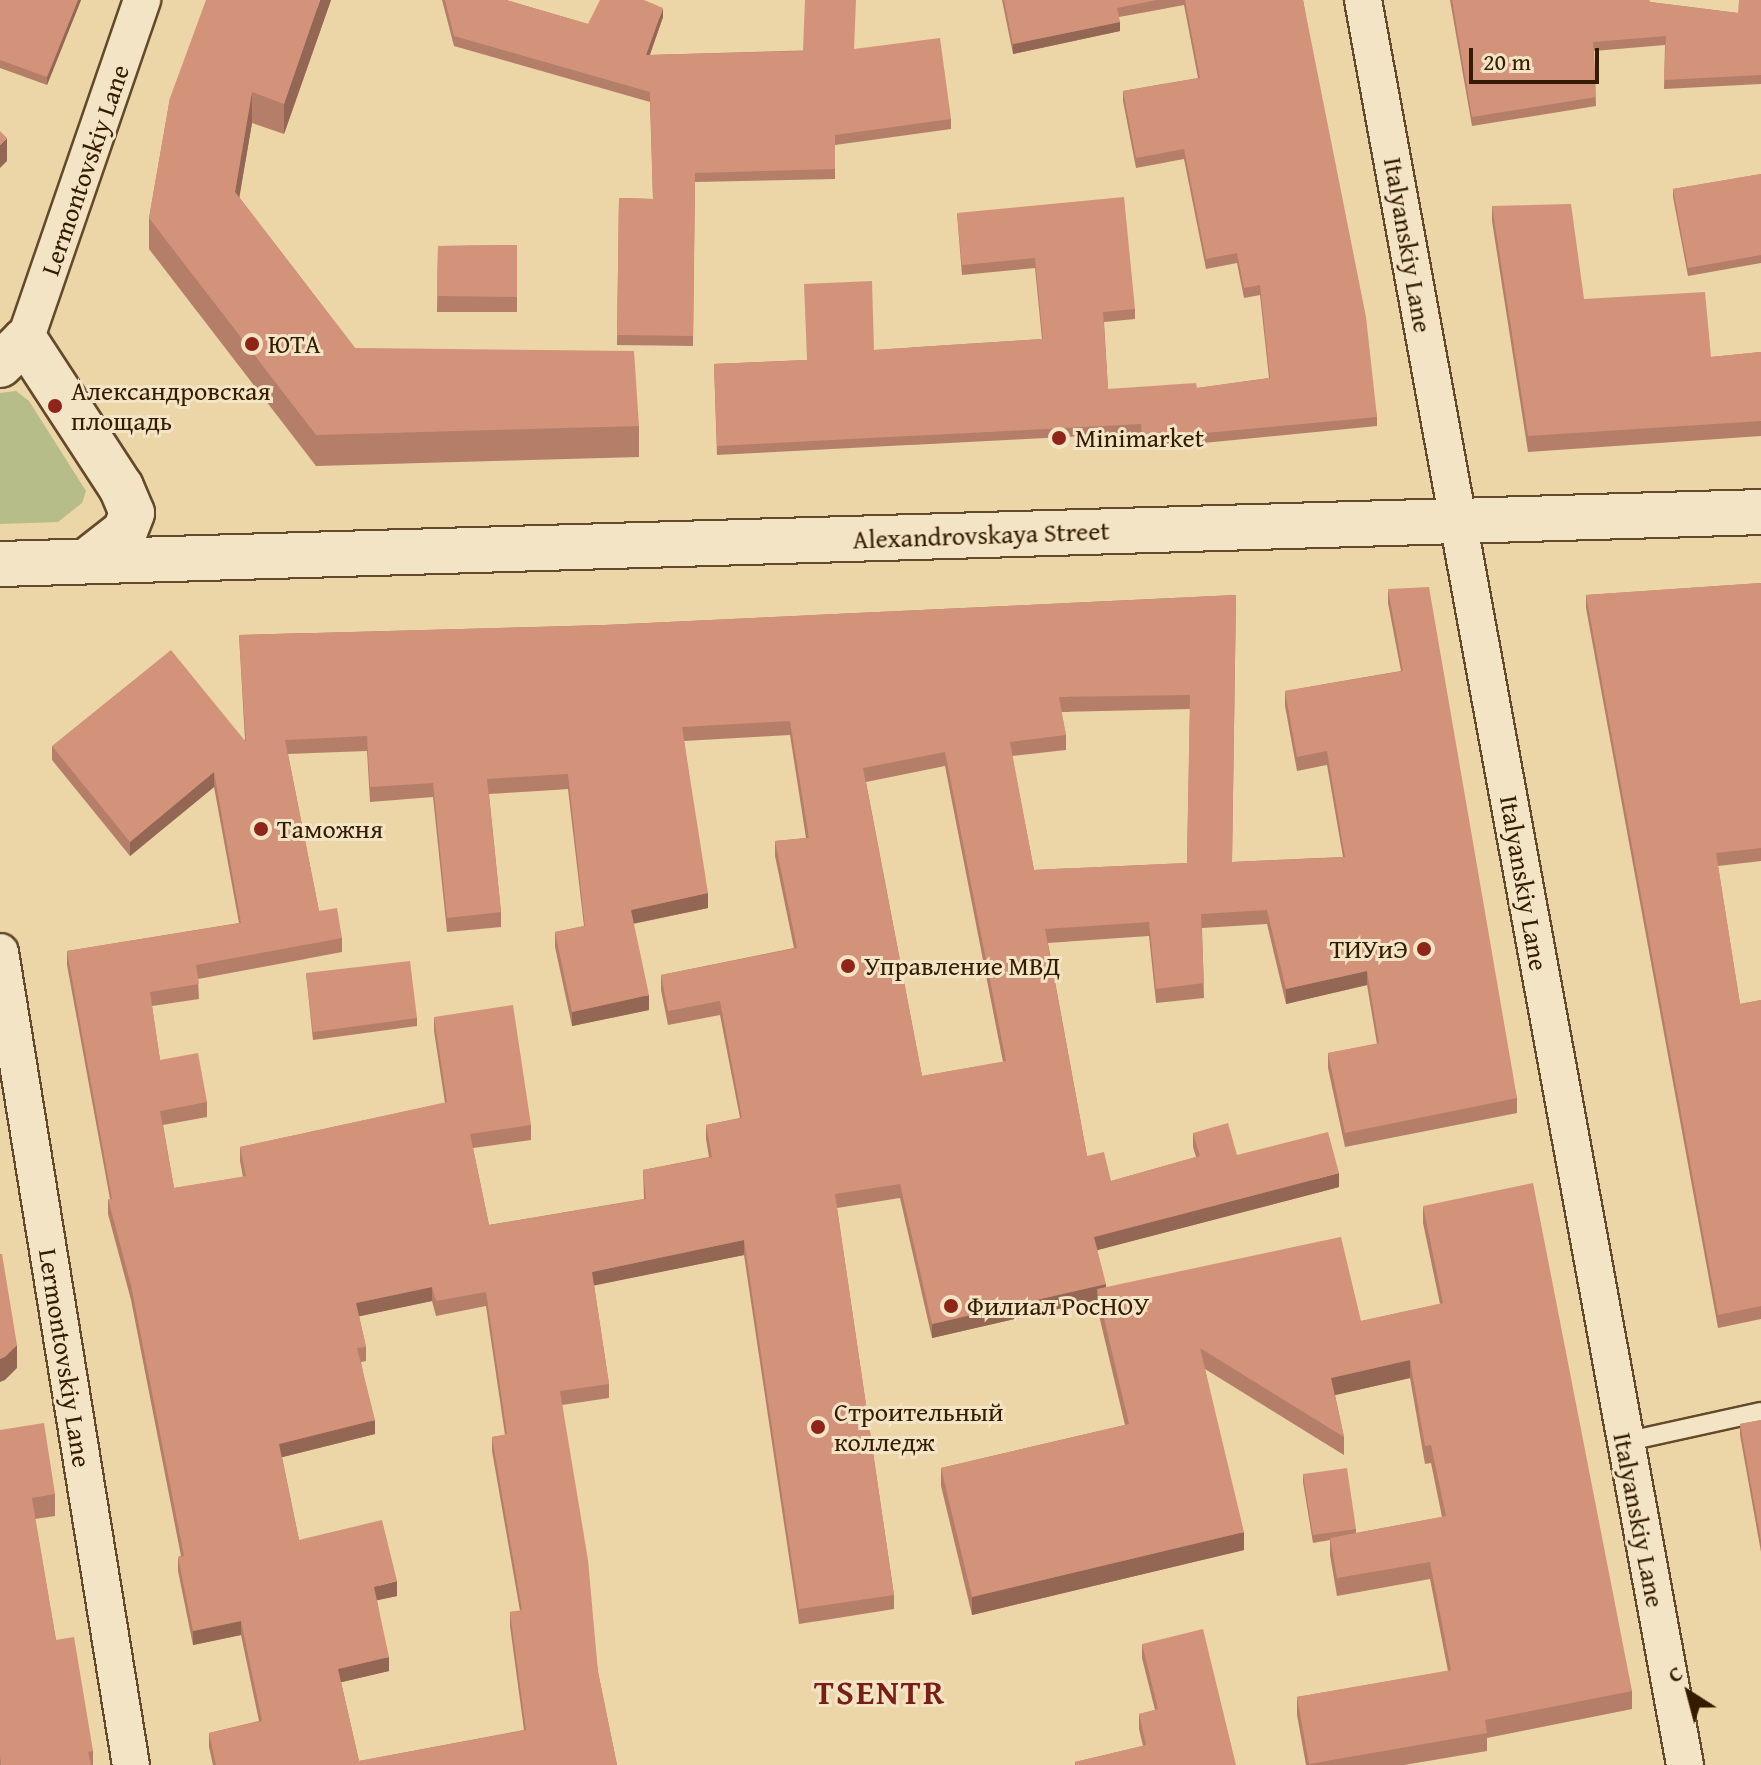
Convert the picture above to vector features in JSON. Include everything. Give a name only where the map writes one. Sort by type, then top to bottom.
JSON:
[{"type":"street","name":"Lermontovskiy Lane","points":[[13,353],[142,0]]},
{"type":"street","name":"Italyanskiy Lane","points":[[1363,0],[1685,1765]]},
{"type":"street","points":[[13,353],[121,487],[200,557]]},
{"type":"street","points":[[88,560],[125,531],[132,513],[121,487]]},
{"type":"street","name":"Alexandrovskaya Street","points":[[0,564],[1761,512]]},
{"type":"street","name":"Lermontovskiy Lane","points":[[0,952],[131,1765]]},
{"type":"lane","points":[[1624,1442],[1761,1412]]},
{"type":"green space","points":[[16,391],[29,401],[86,491],[82,503],[58,522],[0,524],[0,393]]},
{"type":"building","points":[[0,0],[78,0],[47,77],[0,60]]},
{"type":"building","points":[[206,0],[320,0],[284,104],[252,92],[235,192],[355,348],[634,351],[639,426],[316,435],[149,218],[170,98]]},
{"type":"building","points":[[445,0],[506,0],[588,24],[600,0],[644,0],[663,8],[646,55],[803,51],[805,0],[856,0],[854,49],[940,38],[951,119],[835,135],[835,169],[695,173],[693,336],[617,335],[619,198],[653,199],[650,92],[454,36]]},
{"type":"building","points":[[1004,0],[1157,0],[1117,8],[1120,22],[1013,44]]},
{"type":"building","points":[[1185,0],[1303,0],[1366,317],[1377,417],[1142,439],[1141,424],[717,446],[714,364],[807,360],[804,284],[872,281],[874,350],[1043,339],[1035,258],[962,265],[957,213],[1124,197],[1135,309],[1103,312],[1108,389],[1196,383],[1197,388],[1270,378],[1260,285],[1244,288],[1237,253],[1206,259],[1184,149],[1136,158],[1123,91],[1200,78]]},
{"type":"building","points":[[1452,0],[1649,0],[1738,13],[1739,0],[1761,0],[1761,75],[1664,80],[1666,36],[1593,42],[1596,97],[1472,117]]},
{"type":"building","points":[[0,131],[7,138],[0,145]]},
{"type":"building","points":[[1761,174],[1761,255],[1688,268],[1673,189]]},
{"type":"building","points":[[1571,204],[1584,299],[1705,292],[1711,357],[1761,352],[1761,421],[1528,436],[1492,206]]},
{"type":"building","points":[[517,245],[517,297],[437,296],[438,246]]},
{"type":"building","points":[[1761,583],[1761,848],[1716,853],[1740,1004],[1761,1000],[1761,1306],[1718,1315],[1586,595]]},
{"type":"building","points":[[1429,587],[1517,1098],[1345,1133],[1328,1053],[1379,1043],[1367,971],[1286,989],[1267,910],[1201,914],[1204,983],[1156,989],[1149,922],[1045,929],[1087,1156],[1104,1152],[1111,1181],[1200,1156],[1193,1133],[1228,1123],[1237,1155],[1328,1132],[1339,1173],[1094,1237],[1106,1284],[932,1324],[900,1184],[835,1194],[894,1595],[799,1609],[744,1240],[592,1272],[609,1384],[560,1391],[588,1560],[598,1672],[617,1765],[216,1765],[209,1733],[262,1721],[241,1621],[193,1631],[178,1557],[184,1556],[131,1285],[108,1199],[112,1199],[67,951],[241,923],[214,772],[130,842],[52,746],[171,650],[246,742],[239,635],[605,625],[1236,595],[1232,862],[1345,857],[1327,751],[1297,757],[1285,691],[1403,671],[1388,589]],"holes":[[[1190,695],[1187,863],[1034,870],[1010,742],[1066,735],[1059,697]],[[790,721],[809,838],[775,841],[797,948],[661,975],[668,1011],[720,1001],[742,1118],[706,1125],[712,1157],[643,1170],[646,1199],[489,1225],[470,1134],[531,1125],[513,1005],[434,1017],[447,1102],[240,1147],[246,1176],[174,1188],[160,1111],[207,1102],[198,1053],[160,1060],[150,992],[199,984],[196,965],[342,938],[337,908],[319,911],[285,740],[367,736],[370,787],[433,783],[447,918],[501,912],[487,779],[568,774],[585,926],[555,932],[572,1012],[649,995],[631,910],[708,893],[682,727]],[[945,752],[1006,1061],[922,1076],[863,768]],[[432,1287],[436,1301],[486,1292],[507,1434],[492,1437],[522,1610],[510,1612],[526,1730],[359,1761],[338,1669],[389,1657],[374,1587],[397,1581],[382,1520],[299,1540],[279,1444],[375,1420],[357,1348],[366,1347],[356,1303]]]},
{"type":"building","points":[[410,961],[417,1018],[313,1032],[306,973]]},
{"type":"building","points":[[1533,1183],[1632,1691],[1485,1720],[1487,1733],[1309,1764],[1297,1697],[1451,1670],[1430,1562],[1337,1578],[1330,1538],[1446,1516],[1431,1445],[1425,1446],[1410,1360],[1331,1378],[1344,1437],[1200,1348],[1244,1532],[972,1597],[941,1468],[1129,1424],[1097,1289],[1341,1237],[1361,1321],[1443,1303],[1423,1206]]},
{"type":"building","points":[[0,1254],[17,1345],[0,1359]]},
{"type":"building","points":[[1761,1420],[1761,1541],[1740,1424]]},
{"type":"building","points":[[44,1423],[55,1494],[32,1498],[56,1640],[74,1637],[93,1751],[88,1752],[91,1765],[1,1765],[0,1430]]},
{"type":"building","points":[[1347,1468],[1356,1529],[1313,1535],[1303,1474]]},
{"type":"building","points":[[1203,1629],[1236,1765],[1076,1765],[1075,1762],[1146,1745],[1139,1714],[1158,1709],[1142,1644]]},
{"type":"place","name":"ЮТА","points":[[252,344]]},
{"type":"place","name":"Александровская площадь","points":[[55,406]]},
{"type":"place","name":"Minimarket","points":[[1059,438]]},
{"type":"place","name":"Таможня","points":[[261,829]]},
{"type":"place","name":"ТИУиЭ","points":[[1424,949]]},
{"type":"place","name":"Управление МВД","points":[[848,966]]},
{"type":"place","name":"Филиал РосНОУ","points":[[951,1306]]},
{"type":"place","name":"Строительный колледж","points":[[818,1427]]},
{"type":"district","name":"TSENTR","points":[[880,1692]]}]
